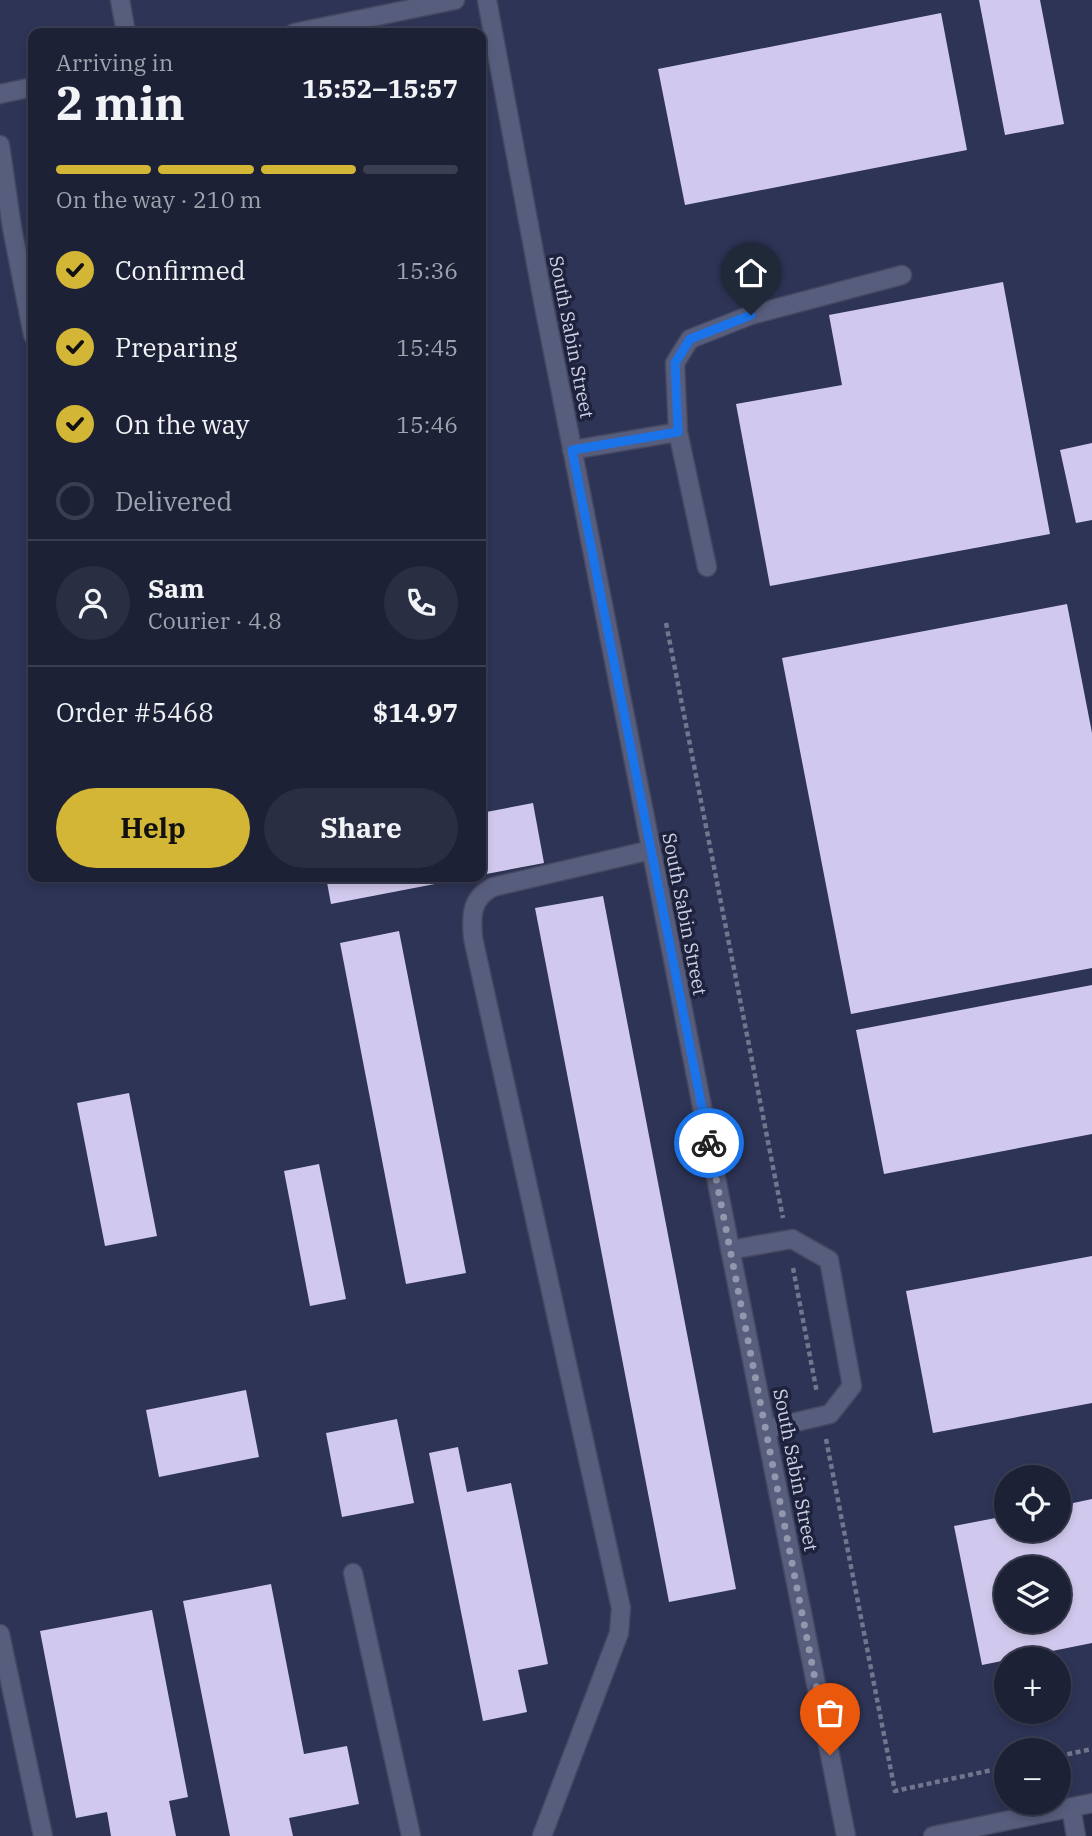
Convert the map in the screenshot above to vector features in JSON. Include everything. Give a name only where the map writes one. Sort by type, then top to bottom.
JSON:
[{"type":"street","points":[[120,0],[125,28]]},
{"type":"street","points":[[318,28],[455,0]]},
{"type":"street","name":"South Sabin Street","points":[[487,0],[572,450],[846,1836]]},
{"type":"street","points":[[0,94],[28,88]]},
{"type":"street","points":[[0,145],[28,310]]},
{"type":"street","points":[[707,567],[678,432],[675,363],[690,339],[751,315],[902,275]]},
{"type":"street","points":[[572,450],[678,432]]},
{"type":"street","points":[[542,1836],[619,1633],[621,1608],[471,923],[477,900],[483,892],[493,887],[651,850]]},
{"type":"street","points":[[730,1250],[792,1239],[829,1260],[852,1386],[830,1415],[766,1429]]},
{"type":"street","points":[[354,1573],[411,1836]]},
{"type":"street","points":[[0,1634],[43,1836]]},
{"type":"street","points":[[1076,1836],[1071,1807],[1092,1803]]},
{"type":"street","points":[[933,1836],[1033,1815]]},
{"type":"path","points":[[1071,1753],[1092,1749]]},
{"type":"shaded area","points":[[0,0],[419,0],[291,28],[28,28],[28,882],[486,882],[486,28],[316,28],[453,0],[1092,0],[1092,1800],[1071,1804],[1071,1738],[994,1738],[994,1815],[1020,1815],[918,1836],[0,1836]]},
{"type":"building","points":[[979,0],[1040,0],[1064,124],[1005,135]]},
{"type":"building","points":[[941,13],[967,150],[685,205],[658,69]]},
{"type":"building","points":[[1003,282],[1050,534],[770,586],[736,404],[842,385],[829,315]]},
{"type":"building","points":[[1092,443],[1092,520],[1076,523],[1060,450]]},
{"type":"building","points":[[1067,604],[1092,733],[1092,968],[851,1014],[782,658]]},
{"type":"building","points":[[533,803],[544,863],[486,874],[486,812]]},
{"type":"building","points":[[327,882],[445,882],[331,904]]},
{"type":"building","points":[[603,896],[736,1589],[669,1602],[535,908]]},
{"type":"building","points":[[399,931],[466,1273],[406,1284],[340,943]]},
{"type":"building","points":[[1092,985],[1092,1134],[884,1174],[856,1030]]},
{"type":"building","points":[[129,1093],[157,1236],[105,1246],[77,1103]]},
{"type":"building","points":[[319,1164],[346,1299],[310,1306],[284,1171]]},
{"type":"building","points":[[1092,1256],[1092,1403],[933,1433],[906,1291]]},
{"type":"building","points":[[246,1390],[259,1457],[159,1477],[146,1410]]},
{"type":"building","points":[[397,1419],[414,1503],[342,1517],[326,1433]]},
{"type":"building","points":[[458,1447],[467,1492],[511,1483],[548,1664],[518,1670],[527,1712],[483,1721],[429,1453]]},
{"type":"building","points":[[1092,1499],[1092,1643],[1071,1647],[994,1647],[994,1663],[982,1665],[954,1526],[994,1518],[994,1542],[1071,1542],[1071,1503]]},
{"type":"building","points":[[271,1584],[304,1754],[347,1746],[359,1804],[289,1818],[293,1836],[230,1836],[183,1601]]},
{"type":"building","points":[[152,1610],[188,1797],[169,1801],[176,1836],[111,1836],[107,1812],[76,1818],[40,1631]]},
{"type":"way so far","points":[[709,1143],[830,1755]]},
{"type":"route","points":[[709,1143],[572,450],[678,432],[675,363],[690,339],[751,315]]}]
